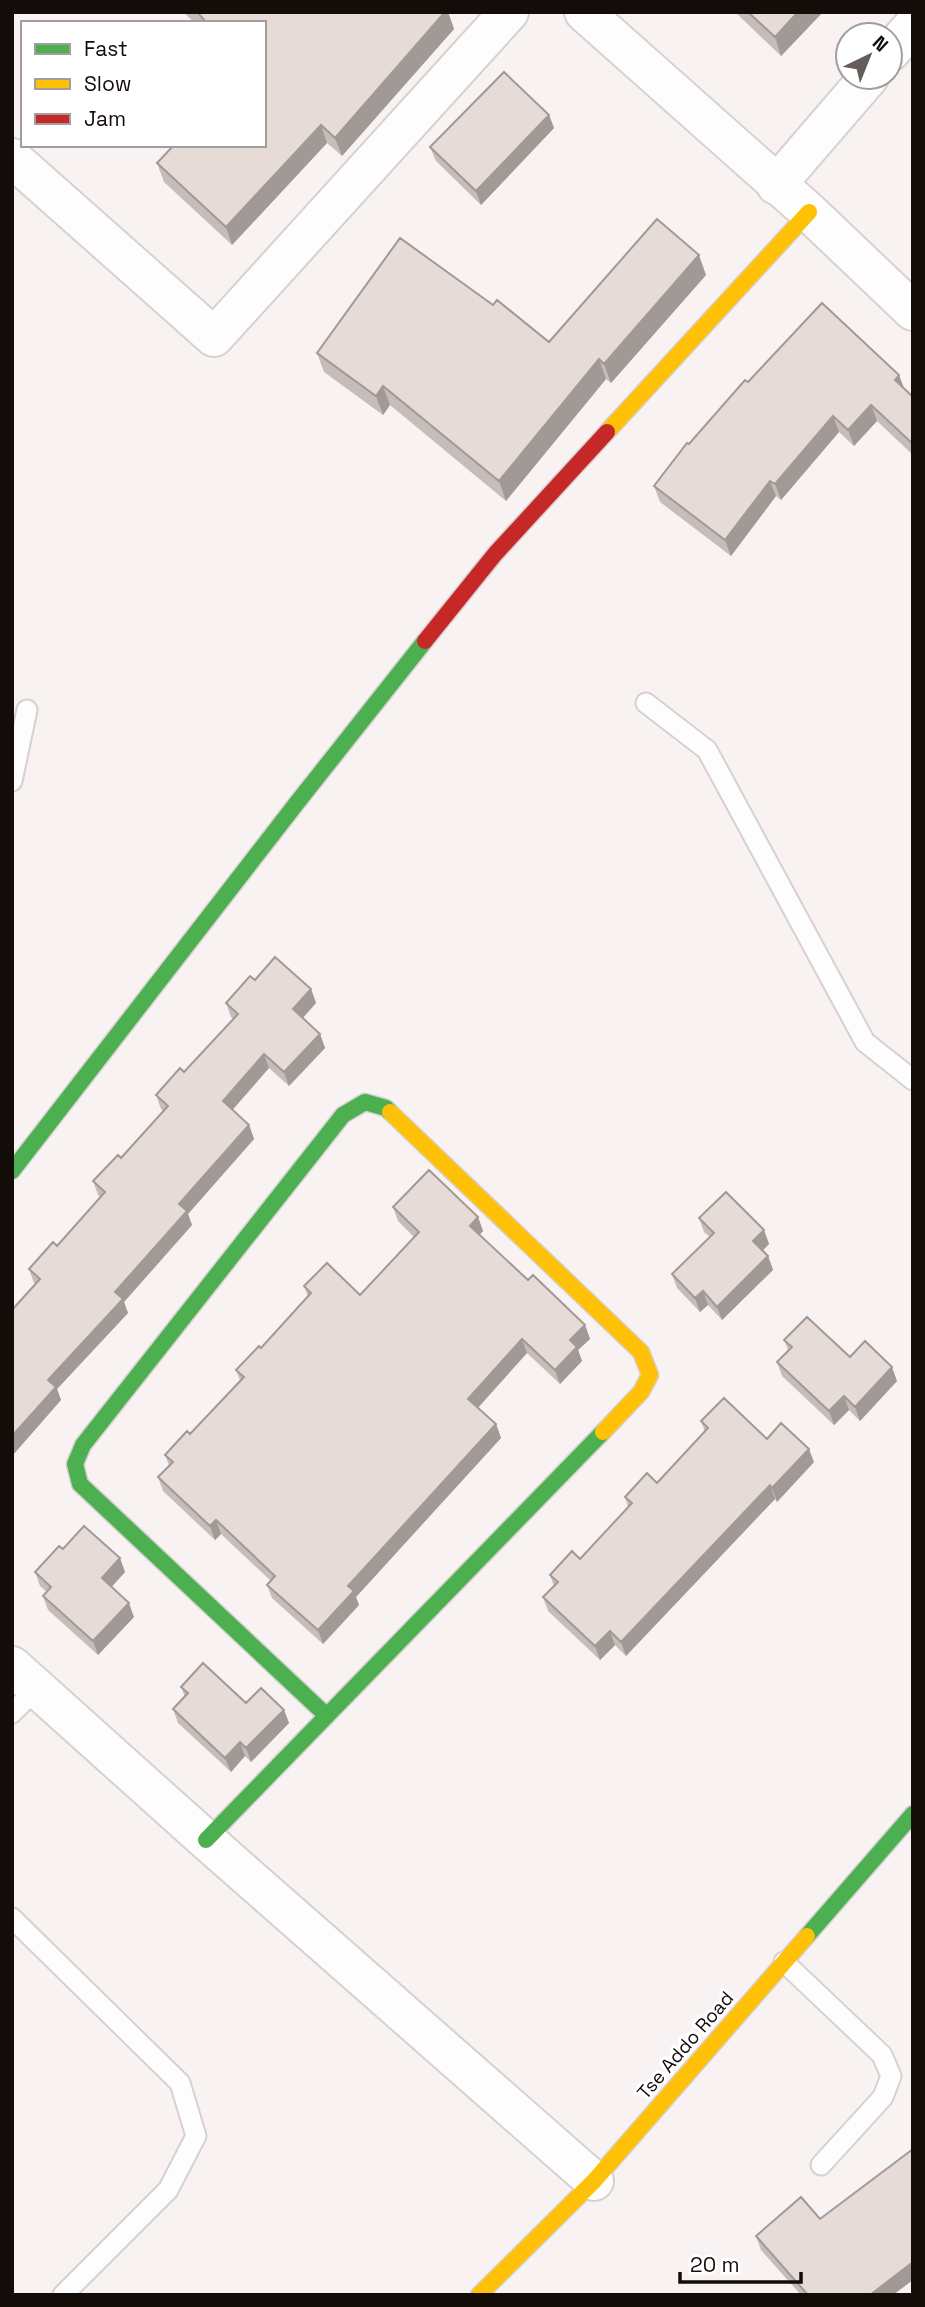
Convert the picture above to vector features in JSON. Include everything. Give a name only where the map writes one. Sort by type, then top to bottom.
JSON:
[{"type":"street","points":[[12,158],[214,337],[509,12]]},
{"type":"street","points":[[584,12],[809,212],[913,311]]},
{"type":"street","points":[[776,184],[857,91]]},
{"type":"street","points":[[12,1171],[296,804],[495,554],[809,212]]},
{"type":"street","points":[[206,1840],[327,1716],[640,1392],[650,1375],[641,1352],[386,1108],[365,1102],[343,1115],[83,1445],[75,1464],[80,1483],[327,1716]]},
{"type":"street","points":[[20,1689],[206,1840],[594,2181]]},
{"type":"street","name":"Tse Addo Road","points":[[479,2295],[594,2181],[913,1814]]},
{"type":"lane","points":[[646,703],[707,750],[865,1042],[913,1080]]},
{"type":"lane","points":[[12,781],[27,710]]},
{"type":"lane","points":[[12,1918],[180,2082],[196,2136],[168,2190],[62,2295]]},
{"type":"lane","points":[[784,1962],[881,2055],[891,2076],[883,2097],[821,2165]]},
{"type":"building","points":[[197,12],[445,12],[335,138],[321,125],[226,227],[157,163],[172,147],[266,147],[266,21],[205,21]]},
{"type":"building","points":[[748,12],[798,12],[775,37]]},
{"type":"building","points":[[504,72],[549,115],[476,191],[430,147]]},
{"type":"building","points":[[657,219],[699,255],[604,364],[599,359],[499,481],[383,386],[376,396],[317,353],[400,238],[493,305],[497,300],[549,342]]},
{"type":"building","points":[[822,303],[899,375],[895,380],[913,397],[913,444],[871,405],[848,430],[833,416],[775,484],[770,481],[725,540],[654,486],[687,443],[689,444],[745,380],[748,382]]},
{"type":"building","points":[[275,957],[311,989],[293,1009],[320,1034],[284,1072],[264,1054],[223,1101],[249,1125],[179,1204],[187,1211],[115,1292],[123,1299],[48,1380],[56,1387],[12,1436],[12,1310],[40,1279],[29,1269],[53,1242],[57,1246],[105,1192],[93,1181],[118,1155],[121,1158],[168,1106],[156,1095],[180,1068],[184,1072],[238,1014],[226,1003],[250,976],[255,980]]},
{"type":"building","points":[[429,1170],[478,1217],[470,1226],[528,1280],[533,1275],[585,1325],[570,1340],[577,1347],[555,1370],[522,1339],[468,1399],[496,1424],[348,1586],[354,1591],[318,1630],[267,1585],[275,1576],[216,1520],[210,1526],[158,1477],[173,1462],[165,1455],[187,1431],[190,1434],[244,1377],[236,1370],[259,1346],[261,1348],[311,1293],[304,1286],[327,1263],[360,1295],[419,1232],[393,1207]]},
{"type":"building","points":[[726,1192],[764,1230],[753,1241],[768,1256],[717,1307],[703,1291],[695,1298],[672,1274],[714,1233],[699,1218]]},
{"type":"building","points":[[807,1317],[850,1357],[865,1341],[892,1367],[855,1407],[844,1396],[829,1411],[777,1362],[792,1347],[784,1340]]},
{"type":"building","points":[[724,1398],[767,1439],[781,1423],[809,1449],[772,1488],[770,1485],[621,1642],[610,1631],[595,1646],[543,1597],[558,1582],[550,1575],[572,1551],[580,1559],[632,1503],[625,1497],[647,1473],[657,1483],[708,1428],[701,1421]]},
{"type":"building","points":[[84,1526],[120,1558],[102,1578],[129,1603],[93,1641],[43,1596],[51,1587],[35,1572],[59,1546],[63,1549]]},
{"type":"building","points":[[203,1663],[246,1703],[261,1688],[284,1710],[246,1748],[240,1742],[225,1758],[173,1709],[188,1693],[181,1687]]},
{"type":"building","points":[[913,2149],[913,2262],[870,2295],[808,2295],[756,2236],[801,2197],[820,2219]]},
{"type":"traffic: fast","points":[[12,1171],[425,641]]},
{"type":"traffic: fast","points":[[327,1716],[80,1484],[75,1464],[83,1445],[343,1115],[365,1102],[386,1108],[390,1112]]},
{"type":"traffic: fast","points":[[206,1840],[603,1432]]},
{"type":"traffic: fast","points":[[807,1936],[913,1814]]},
{"type":"traffic: slow","points":[[607,432],[809,212]]},
{"type":"traffic: slow","points":[[390,1112],[641,1352],[650,1375],[641,1392],[603,1432]]},
{"type":"traffic: slow","points":[[479,2295],[594,2181],[807,1936]]},
{"type":"traffic: jam","points":[[425,641],[495,554],[607,432]]}]
